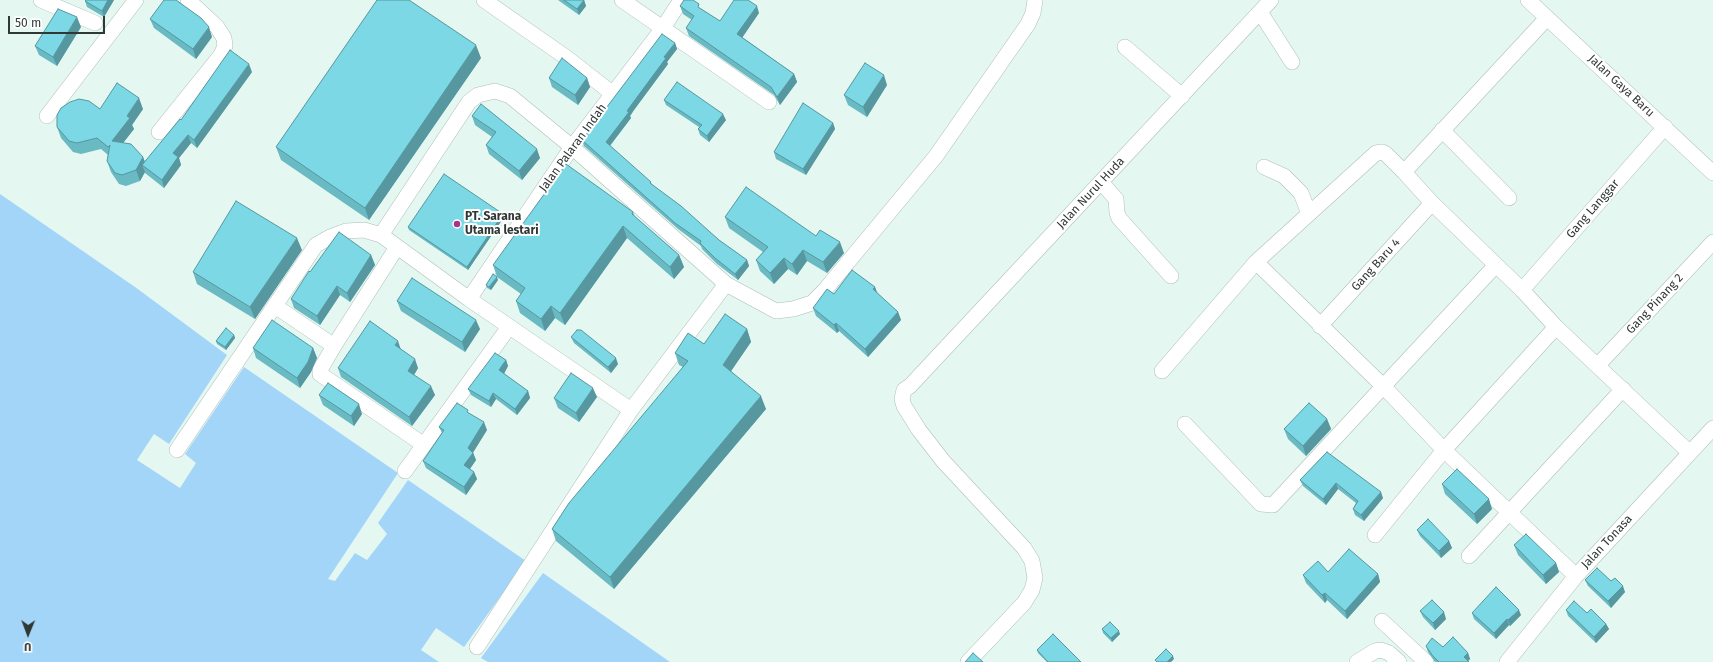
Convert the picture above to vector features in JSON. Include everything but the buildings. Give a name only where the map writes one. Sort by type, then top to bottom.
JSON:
[{"type":"street","points":[[41,0],[95,23]]},
{"type":"street","points":[[47,116],[136,0]]},
{"type":"street","points":[[159,132],[221,55],[225,46],[224,38],[217,27],[188,0]]},
{"type":"street","points":[[484,0],[567,58],[613,94]]},
{"type":"street","points":[[622,0],[769,102]]},
{"type":"street","name":"Jalan Palaran Indah","points":[[469,299],[572,147],[663,28],[681,0]]},
{"type":"street","points":[[381,235],[469,102],[478,95],[495,91],[510,96],[572,147],[726,284],[776,311],[793,309],[812,303],[824,291],[936,156],[1028,24],[1033,13],[1035,0]]},
{"type":"street","name":"Jalan Nurul Huda","points":[[977,659],[1024,603],[1032,590],[1035,578],[1032,561],[1024,548],[943,461],[919,430],[904,406],[902,399],[904,390],[910,386],[1271,0]]},
{"type":"street","name":"Jalan Gaya Baru","points":[[1528,0],[1713,173]]},
{"type":"street","points":[[1260,12],[1292,62]]},
{"type":"street","points":[[1404,172],[1547,18]]},
{"type":"street","points":[[1125,47],[1182,96]]},
{"type":"street","name":"Gang Langgar","points":[[1522,290],[1665,127]]},
{"type":"street","points":[[1442,130],[1509,198]]},
{"type":"street","points":[[1162,371],[1256,262],[1376,153],[1386,154],[1432,204],[1522,290],[1556,327],[1624,389],[1690,453]]},
{"type":"street","points":[[1264,167],[1284,176],[1298,190],[1309,214]]},
{"type":"street","points":[[1101,182],[1116,199],[1119,218],[1171,276]]},
{"type":"street","name":"Gang Baru 4","points":[[1320,326],[1432,204]]},
{"type":"street","points":[[177,450],[316,246],[330,237],[346,231],[364,230],[381,235],[509,327],[631,410]]},
{"type":"street","name":"Gang Pinang 2","points":[[1598,365],[1713,242]]},
{"type":"street","points":[[397,247],[334,346],[320,370],[320,374],[424,446]]},
{"type":"street","points":[[1256,262],[1383,386],[1444,450],[1576,576]]},
{"type":"street","points":[[1185,424],[1261,504],[1273,505],[1496,265]]},
{"type":"street","points":[[477,647],[631,410],[726,284]]},
{"type":"street","points":[[275,306],[334,346]]},
{"type":"street","points":[[405,471],[509,327]]},
{"type":"street","points":[[1375,535],[1444,450],[1556,327]]},
{"type":"street","points":[[1470,556],[1624,389]]},
{"type":"street","name":"Jalan Tonasa","points":[[1507,662],[1576,576],[1713,428]]},
{"type":"street","points":[[1382,621],[1426,662]]},
{"type":"street","points":[[1357,662],[1375,651],[1381,650],[1389,653],[1399,662]]},
{"type":"water","points":[[0,194],[135,287],[227,355],[169,444],[154,434],[137,460],[180,488],[196,463],[185,454],[244,367],[398,473],[328,579],[335,581],[355,553],[367,560],[387,534],[378,523],[408,480],[526,561],[464,647],[436,628],[421,650],[439,662],[0,662]]},
{"type":"water","points":[[543,573],[670,662],[488,662],[481,658]]},
{"type":"place","name":"PT. Sarana Utama lestari","points":[[457,224]]}]
